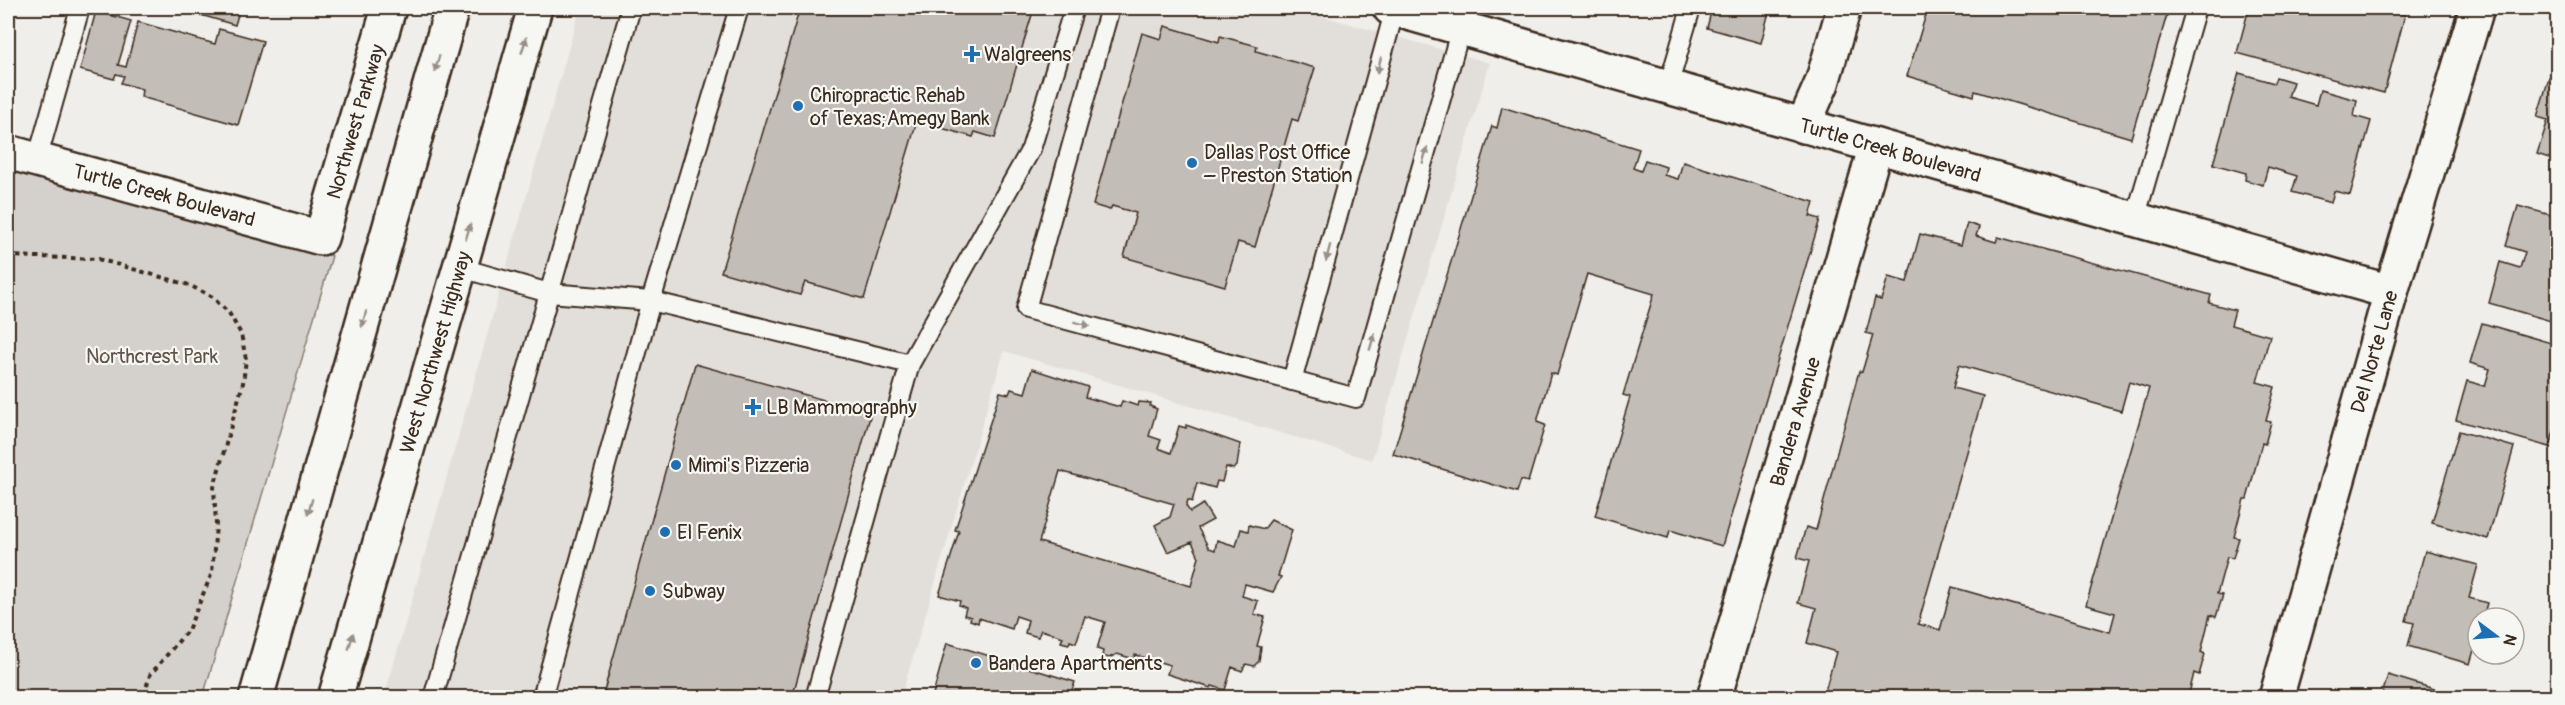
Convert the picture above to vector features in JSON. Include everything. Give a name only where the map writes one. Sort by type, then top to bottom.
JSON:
[{"type":"street","name":"Northwest Parkway","points":[[321,238],[389,8]]},
{"type":"street","points":[[256,698],[453,8]]},
{"type":"street","name":"West Northwest Highway","points":[[335,698],[458,267],[535,8]]},
{"type":"street","name":"Turtle Creek Boulevard","points":[[1392,8],[2391,292]]},
{"type":"street","points":[[1803,126],[1822,83],[1844,8]]},
{"type":"street","name":"Del Norte Lane","points":[[2276,698],[2391,292],[2476,8]]},
{"type":"street","name":"Bandera Avenue","points":[[1714,698],[1876,146]]},
{"type":"street","name":"Turtle Creek Boulevard","points":[[22,156],[321,238]]},
{"type":"lane","points":[[22,156],[80,8]]},
{"type":"lane","points":[[433,698],[631,8]]},
{"type":"lane","points":[[542,698],[651,301],[739,8]]},
{"type":"lane","points":[[815,698],[910,364],[1031,149],[1074,8]]},
{"type":"lane","points":[[1110,8],[1026,309],[1356,399],[1461,28]]},
{"type":"lane","points":[[1292,381],[1392,8]]},
{"type":"lane","points":[[1668,87],[1691,8]]},
{"type":"lane","points":[[2135,219],[2196,8]]},
{"type":"lane","points":[[458,267],[549,293],[651,301],[910,364]]},
{"type":"path","points":[[8,256],[98,259],[189,285],[211,296],[229,313],[241,334],[246,359],[243,383],[214,487],[216,525],[212,573],[188,630],[150,675],[143,698]]},
{"type":"shaded area","points":[[580,8],[1293,8],[1490,63],[1372,460],[1004,351],[901,697],[384,698]]},
{"type":"green space","name":"Northcrest Park","points":[[8,166],[332,256],[203,697],[8,697]]},
{"type":"building","points":[[177,8],[240,8],[235,25]]},
{"type":"building","points":[[800,8],[1034,8],[995,138],[975,132],[973,137],[917,121],[864,299],[805,282],[800,295],[721,272]]},
{"type":"building","points":[[1712,8],[1770,8],[1761,43],[1707,28]]},
{"type":"building","points":[[1928,8],[2169,8],[2131,138],[1975,91],[1974,96],[1907,76]]},
{"type":"building","points":[[2249,8],[2394,8],[2393,11],[2405,15],[2384,93],[2237,53]]},
{"type":"building","points":[[96,11],[131,21],[118,65],[126,67],[138,22],[215,44],[219,29],[263,41],[238,125],[141,97],[142,89],[121,83],[124,76],[116,74],[114,79],[80,70]]},
{"type":"building","name":"Dallas Post Office – Preston Station","points":[[1165,26],[1219,42],[1220,36],[1257,46],[1256,51],[1315,68],[1298,121],[1292,119],[1255,247],[1238,242],[1225,286],[1124,257],[1136,213],[1112,206],[1110,210],[1093,205],[1142,33],[1161,39]]},
{"type":"building","points":[[2553,65],[2558,66],[2558,161],[2537,154],[2548,120],[2537,117]]},
{"type":"building","points":[[2239,73],[2274,83],[2276,77],[2293,82],[2288,97],[2316,105],[2320,90],[2357,100],[2354,116],[2371,121],[2350,195],[2334,191],[2331,203],[2292,192],[2297,176],[2268,167],[2263,185],[2245,180],[2246,173],[2213,164]]},
{"type":"building","points":[[1502,107],[1639,149],[1633,168],[1641,171],[1645,160],[1666,167],[1664,175],[1678,179],[1683,162],[1814,202],[1810,216],[1820,219],[1722,546],[1670,530],[1668,538],[1595,516],[1630,397],[1623,395],[1654,294],[1587,274],[1557,375],[1551,373],[1537,422],[1545,425],[1528,482],[1521,480],[1517,492],[1393,454],[1492,126],[1497,128]]},
{"type":"building","points":[[2518,206],[2558,217],[2558,323],[2489,303],[2500,262],[2520,268],[2525,252],[2506,246]]},
{"type":"building","points":[[1967,223],[1979,227],[1976,236],[1996,242],[1998,237],[2211,295],[2209,303],[2235,310],[2231,325],[2270,336],[2257,382],[2275,387],[2266,421],[2271,422],[2265,444],[2262,443],[2247,499],[2244,499],[2234,537],[2239,538],[2233,558],[2227,557],[2217,594],[2223,595],[2216,617],[2210,615],[2201,652],[2205,654],[2199,675],[2194,673],[2188,698],[1911,698],[1902,695],[1901,698],[1823,698],[1836,652],[1807,643],[1816,608],[1798,603],[1809,561],[1797,558],[1806,527],[1816,530],[1859,371],[1862,372],[1873,335],[1866,333],[1875,298],[1881,300],[1888,277],[1907,282],[1920,234],[1961,245]],"holes":[[[1959,365],[2121,411],[2129,382],[2149,388],[2086,605],[2115,613],[2110,632],[1952,587],[1940,630],[1918,624],[1983,396],[1953,388]]]},
{"type":"building","points":[[2482,323],[2558,345],[2558,419],[2549,447],[2456,420],[2467,381],[2485,386],[2490,369],[2470,363]]},
{"type":"building","points":[[695,364],[871,413],[792,698],[602,698]]},
{"type":"building","points":[[1032,369],[1088,387],[1085,397],[1120,407],[1122,401],[1138,406],[1139,402],[1151,403],[1150,406],[1157,409],[1149,436],[1161,440],[1158,448],[1171,453],[1179,426],[1186,428],[1186,425],[1240,444],[1237,466],[1233,469],[1226,467],[1222,482],[1217,481],[1215,488],[1197,483],[1192,502],[1188,500],[1186,506],[1190,512],[1203,504],[1213,520],[1198,528],[1209,548],[1215,550],[1217,540],[1236,546],[1241,529],[1248,531],[1249,525],[1264,529],[1271,520],[1292,530],[1278,576],[1281,577],[1273,592],[1245,584],[1242,596],[1258,601],[1254,614],[1265,617],[1257,646],[1261,647],[1259,661],[1254,666],[1246,664],[1242,671],[1232,667],[1225,690],[1167,674],[1170,665],[1135,655],[1134,659],[1117,654],[1109,658],[1102,656],[1103,651],[1097,649],[1105,622],[1085,616],[1076,643],[1070,641],[1069,644],[1061,642],[1063,637],[1041,630],[1038,637],[1025,633],[1028,620],[1016,616],[1012,629],[979,618],[978,623],[970,620],[971,617],[964,615],[966,608],[959,605],[960,601],[939,595],[959,531],[955,530],[1000,392],[1009,394],[1011,389],[1025,393]],"holes":[[[1060,471],[1174,504],[1170,517],[1155,525],[1168,552],[1192,542],[1199,557],[1191,586],[1039,542]]]},
{"type":"building","points":[[2459,431],[2514,447],[2488,539],[2432,523]]},
{"type":"building","points":[[2425,551],[2478,565],[2469,598],[2487,603],[2486,606],[2466,606],[2466,663],[2408,646],[2414,623],[2406,621]]},
{"type":"building","name":"Bandera Apartments","points":[[947,643],[1075,682],[1069,698],[932,698]]},
{"type":"building","points":[[2388,675],[2464,698],[2381,698]]},
{"type":"building","points":[[1776,690],[1804,698],[1774,698]]},
{"type":"place","name":"Walgreens","points":[[972,54]]},
{"type":"place","name":"Chiropractic Rehab of Texas;Amegy Bank","points":[[798,106]]},
{"type":"place","name":"Dallas Post Office – Preston Station","points":[[1192,163]]},
{"type":"place","name":"LB Mammography","points":[[753,407]]},
{"type":"place","name":"Mimi's Pizzeria","points":[[676,465]]},
{"type":"place","name":"El Fenix","points":[[665,532]]},
{"type":"place","name":"Subway","points":[[650,591]]},
{"type":"place","name":"Bandera Apartments","points":[[976,663]]}]
